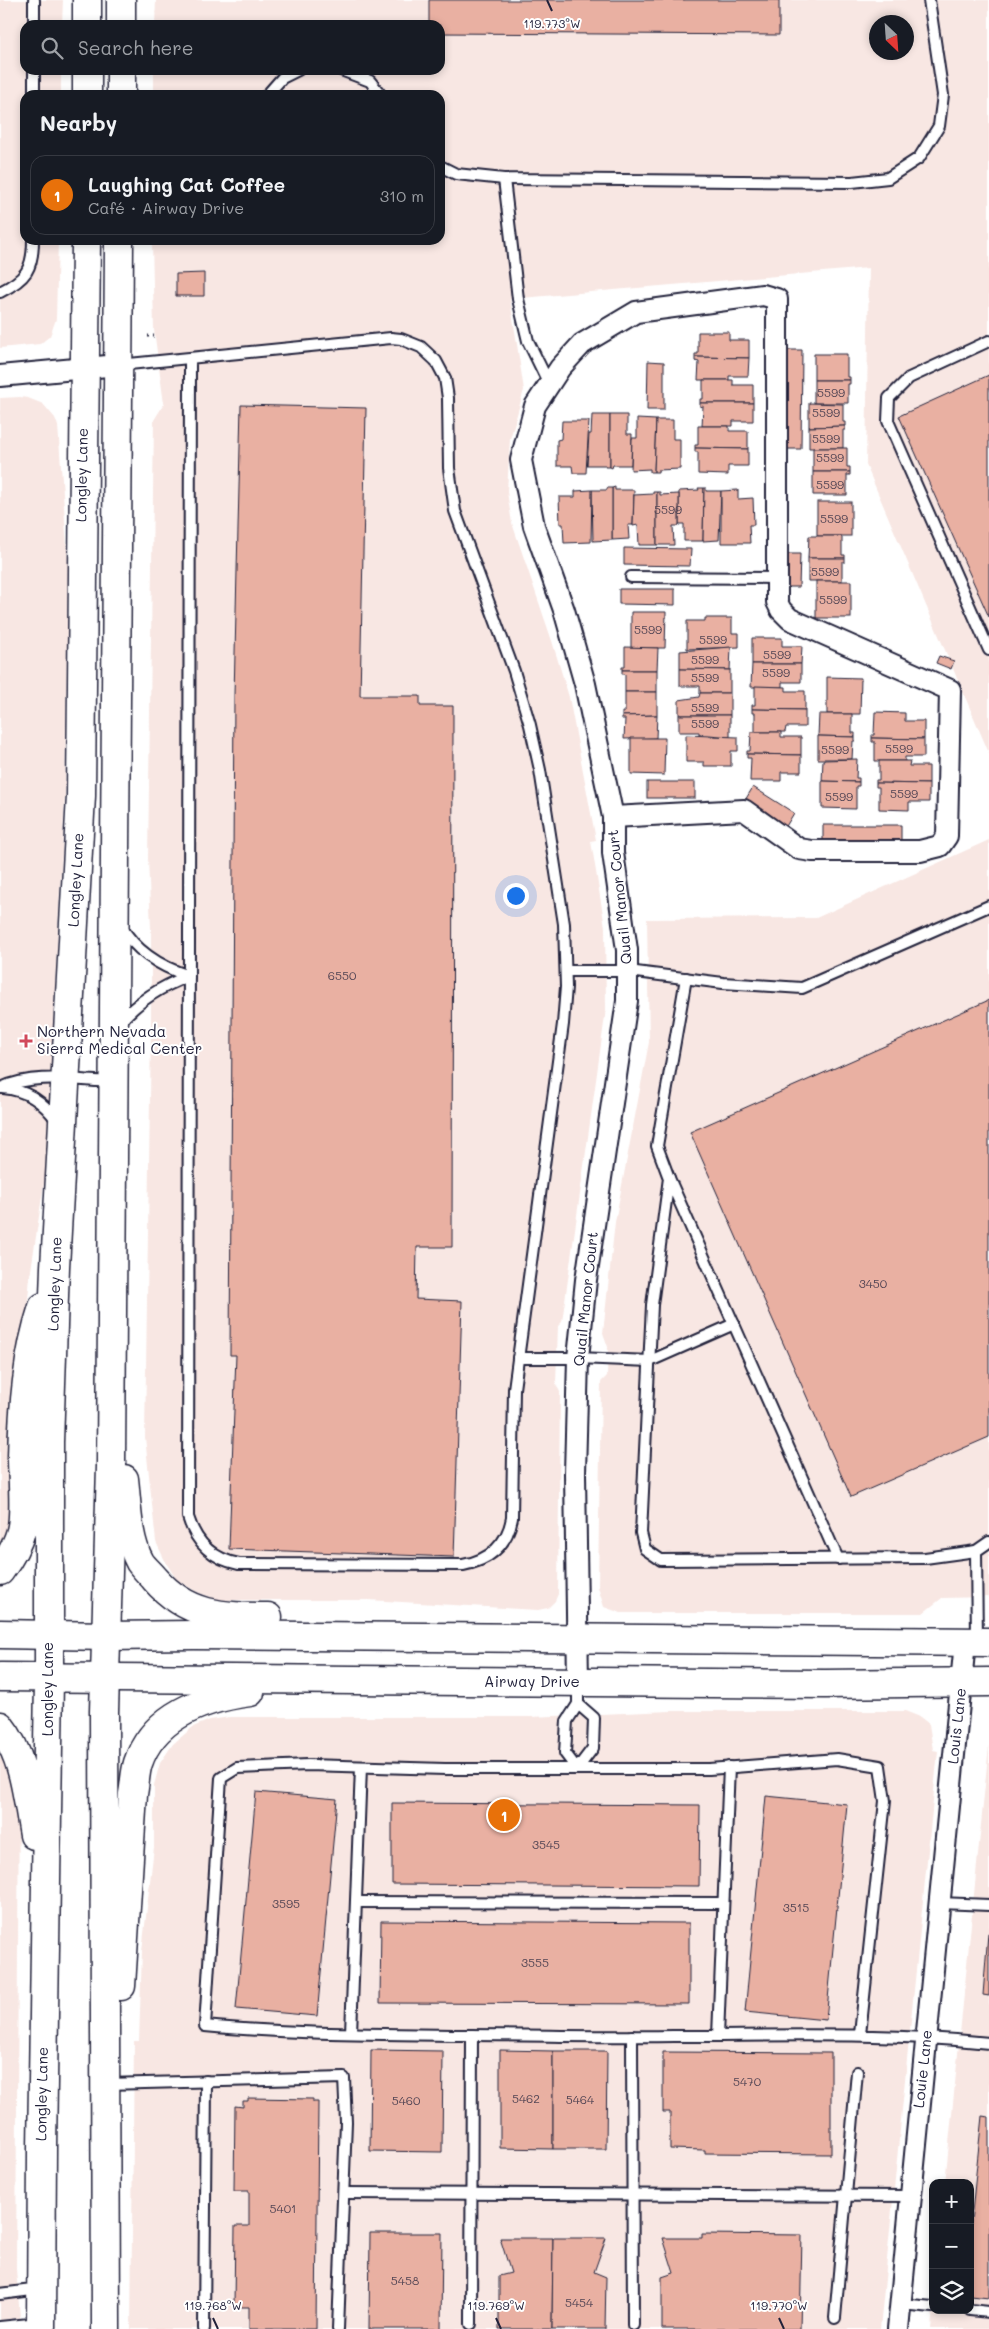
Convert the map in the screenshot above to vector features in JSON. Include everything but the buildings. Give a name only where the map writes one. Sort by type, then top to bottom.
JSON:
[{"type":"main road","points":[[87,0],[87,20]]},
{"type":"main road","points":[[121,20],[122,0]]},
{"type":"main road","points":[[87,75],[87,90]]},
{"type":"main road","points":[[120,90],[121,75]]},
{"type":"main road","name":"Longley Lane","points":[[41,2326],[45,1901],[62,1679],[48,1635],[49,1442],[55,1267],[82,759],[83,368],[86,245]]},
{"type":"main road","points":[[106,2329],[105,1680],[112,1466],[110,1391],[114,1082],[119,245]]},
{"type":"main road","points":[[0,1571],[15,1550],[22,1529],[22,1457],[26,1392],[36,1329],[55,1267]]},
{"type":"main road","points":[[110,1391],[132,1536],[140,1562],[173,1597],[193,1609],[217,1615],[243,1617],[413,1618],[459,1628],[478,1637]]},
{"type":"main road","points":[[0,1634],[977,1642]]},
{"type":"main road","name":"Airway Drive","points":[[0,1677],[105,1680],[333,1681],[578,1694],[824,1684],[989,1682]]},
{"type":"main road","points":[[105,2079],[118,2036],[134,1794],[138,1763],[149,1743],[164,1724],[180,1712],[200,1703],[235,1694],[333,1681]]},
{"type":"main road","points":[[0,1726],[8,1736],[21,1763],[45,1901]]},
{"type":"street","name":"Quail Manor Court","points":[[578,1694],[579,1638],[575,1474],[578,1358],[586,1280],[627,1000],[628,971],[624,926],[613,853],[613,817],[585,684],[564,610],[534,526],[521,460],[535,406],[560,368],[582,344],[636,312],[763,295],[777,299],[777,578]]},
{"type":"street","points":[[0,376],[118,365]]},
{"type":"street","points":[[613,817],[744,810],[799,849],[812,851],[920,851],[940,846],[947,836],[950,690],[790,619],[781,610],[777,602],[777,578]]},
{"type":"street","name":"Louis Lane","points":[[949,1810],[962,1682],[977,1642]]},
{"type":"street","name":"Louie Lane","points":[[898,2329],[949,1810]]},
{"type":"lane","points":[[34,0],[34,20]]},
{"type":"lane","points":[[445,168],[456,174],[504,179],[852,182],[888,178],[919,158],[939,126],[943,95],[929,0]]},
{"type":"lane","points":[[34,75],[34,90]]},
{"type":"lane","points":[[271,90],[282,78],[288,75]]},
{"type":"lane","points":[[354,75],[370,81],[377,90]]},
{"type":"lane","points":[[504,179],[518,299],[528,341],[549,384]]},
{"type":"lane","points":[[0,292],[18,283],[27,271],[33,253],[33,245]]},
{"type":"lane","points":[[118,365],[391,338],[406,340],[429,353],[442,369],[448,388],[449,468],[455,511],[514,671],[530,725],[540,770],[563,915],[566,971],[563,1024],[518,1358],[513,1410],[510,1527],[501,1545],[484,1559],[462,1565],[238,1564],[219,1558],[203,1546],[192,1528],[188,1506],[190,358]]},
{"type":"lane","points":[[989,341],[909,378],[889,398],[888,421],[989,650]]},
{"type":"lane","points":[[631,577],[777,578]]},
{"type":"lane","points":[[566,971],[628,971],[723,983],[802,988],[989,906]]},
{"type":"lane","points":[[114,915],[122,929],[142,952],[166,968],[189,976]]},
{"type":"lane","points":[[114,1028],[147,997],[189,976]]},
{"type":"lane","points":[[686,978],[657,1146],[669,1178],[838,1559]]},
{"type":"lane","points":[[1,1088],[26,1080],[114,1082]]},
{"type":"lane","points":[[1,1088],[23,1092],[41,1102],[56,1120],[62,1131]]},
{"type":"lane","points":[[669,1178],[652,1305],[641,1533],[645,1549],[661,1560],[924,1558],[976,1551],[989,1542]]},
{"type":"lane","points":[[518,1358],[650,1361],[734,1324]]},
{"type":"lane","points":[[976,1551],[977,1642]]},
{"type":"lane","points":[[577,1769],[565,1753],[567,1721],[578,1694]]},
{"type":"lane","points":[[577,1769],[593,1748],[594,1718],[578,1694]]},
{"type":"lane","points":[[860,2034],[885,1801],[880,1766],[837,1759],[729,1767],[577,1769],[308,1765],[237,1768],[221,1778],[205,2026],[261,2031],[472,2035],[718,2036],[860,2034],[927,2036],[989,2043]]},
{"type":"lane","points":[[351,2033],[361,1766]]},
{"type":"lane","points":[[718,2036],[729,1767]]},
{"type":"lane","points":[[356,1902],[723,1903]]},
{"type":"lane","points":[[940,1903],[989,1905]]},
{"type":"lane","points":[[471,2324],[472,2035]]},
{"type":"lane","points":[[632,2036],[633,2325]]},
{"type":"lane","points":[[835,2318],[857,2072]]},
{"type":"lane","points":[[105,2079],[206,2081],[344,2078],[346,2122],[338,2329]]},
{"type":"lane","points":[[204,2329],[206,2081]]},
{"type":"lane","points":[[344,2194],[911,2196]]},
{"type":"lane","points":[[0,2294],[41,2289]]},
{"type":"lane","points":[[900,2304],[929,2307]]},
{"type":"lane","points":[[974,2310],[989,2312]]},
{"type":"lane","points":[[0,2327],[41,2326]]},
{"type":"path","points":[[148,336],[157,336]]},
{"type":"shaded area","points":[[0,0],[63,0],[62,20],[20,20],[20,75],[61,75],[61,90],[20,90],[20,245],[58,245],[56,319],[50,336],[40,344],[0,348]]},
{"type":"shaded area","points":[[156,0],[989,0],[989,753],[866,465],[869,268],[510,299],[524,390],[510,439],[507,492],[512,523],[569,697],[596,840],[591,841],[605,927],[606,1009],[562,1322],[558,1326],[556,1384],[560,1392],[558,1594],[555,1601],[548,1608],[538,1610],[368,1600],[219,1600],[197,1592],[177,1580],[156,1542],[145,1437],[151,1029],[151,928],[148,859],[154,420],[164,404],[154,330],[152,245],[445,245],[445,90],[154,90],[154,75],[445,75],[445,20],[155,20]]},
{"type":"shaded area","name":"Northern Nevada Sierra Medical Center","points":[[20,397],[43,404],[55,418],[58,426],[68,561],[65,795],[45,1176],[30,1277],[25,1332],[17,1493],[0,1558],[0,398]]},
{"type":"shaded area","points":[[989,840],[989,1597],[942,1598],[923,1613],[621,1613],[604,1607],[598,1587],[601,1382],[607,1376],[608,1347],[603,1333],[615,1222],[649,1042],[647,919],[816,918]]},
{"type":"shaded area","points":[[671,1711],[905,1711],[920,1717],[929,1724],[933,1750],[938,1751],[880,2329],[131,2329],[134,2041],[139,2041],[142,1951],[154,1847],[154,1785],[160,1763],[173,1744],[193,1727],[210,1720],[230,1717],[530,1717]]},
{"type":"shaded area","points":[[0,1739],[19,1786],[16,2269],[21,2329],[0,2329]]},
{"type":"shaded area","points":[[989,1745],[989,2329],[931,2329],[932,2314],[974,2314],[974,2179],[945,2179]]},
{"type":"place","name":"Northern Nevada Sierra Medical Center","points":[[26,1041]]},
{"type":"place","name":"Laughing Cat Coffee","points":[[504,1815]]}]
